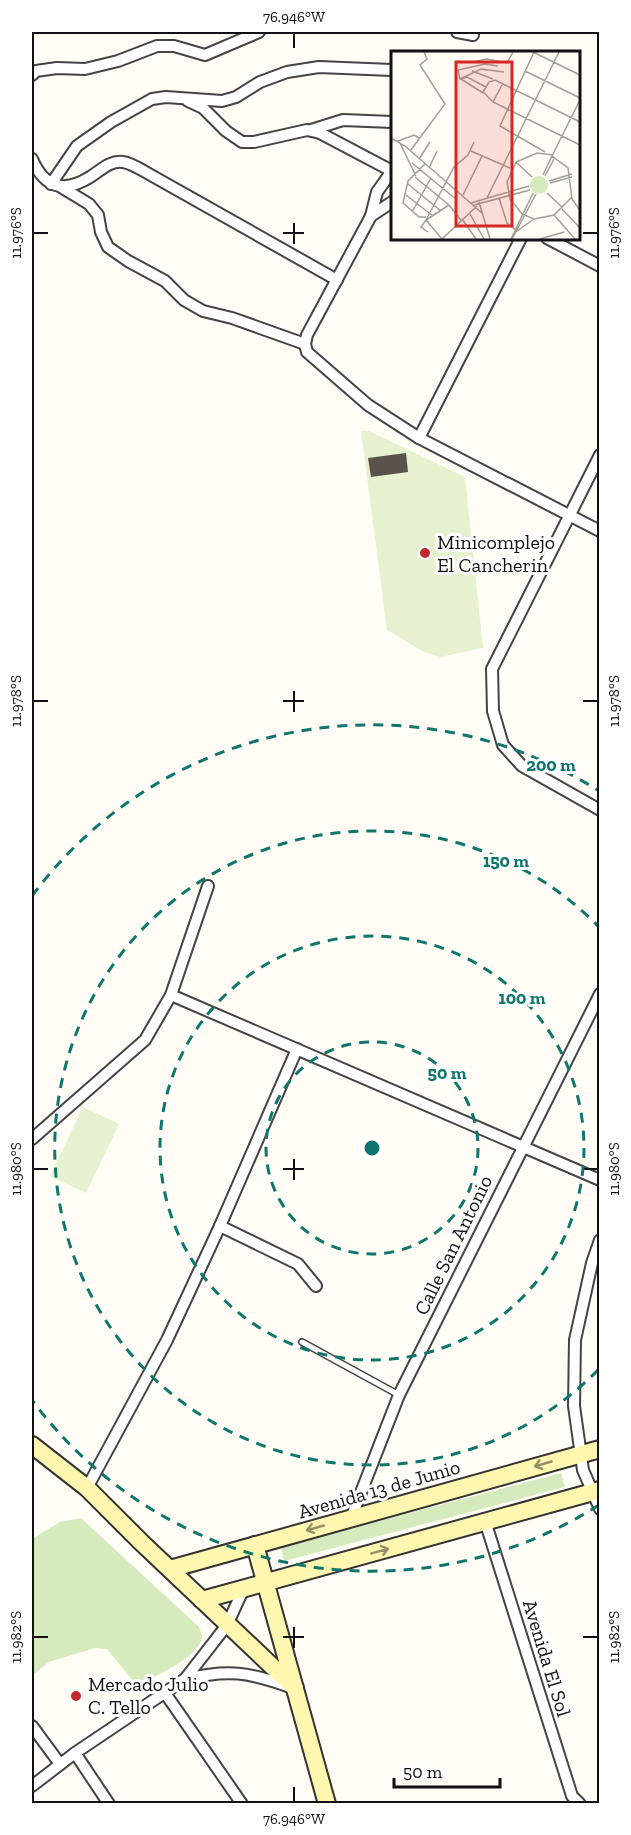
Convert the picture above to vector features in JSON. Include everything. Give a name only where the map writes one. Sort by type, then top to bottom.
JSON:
[{"type":"street","points":[[32,75],[36,71],[57,68],[85,69],[157,46],[174,46],[205,55],[259,32]]},
{"type":"street","points":[[457,32],[473,35]]},
{"type":"street","points":[[56,185],[78,146],[111,122],[152,99],[182,98],[222,101],[236,97],[260,82],[287,72],[319,67],[391,70]]},
{"type":"street","points":[[182,98],[203,108],[226,131],[242,142],[254,142],[343,120],[391,122]]},
{"type":"street","points":[[308,130],[320,133],[391,170]]},
{"type":"street","points":[[32,159],[37,171],[89,204],[98,215],[101,232],[108,247],[165,281],[184,300],[203,311],[232,318],[306,348],[368,405],[419,438],[600,531]]},
{"type":"street","points":[[56,185],[76,184],[105,166],[123,162],[149,174],[337,280]]},
{"type":"street","points":[[306,348],[307,334],[372,216],[377,192],[391,172]]},
{"type":"street","points":[[372,216],[391,203]]},
{"type":"street","points":[[419,438],[520,240]]},
{"type":"street","points":[[551,240],[600,266]]},
{"type":"street","points":[[600,455],[492,669],[493,711],[503,745],[522,766],[600,810]]},
{"type":"street","points":[[32,1139],[145,1040],[171,995],[208,886]]},
{"type":"street","name":"Calle San Antonio","points":[[351,1518],[399,1395],[600,994]]},
{"type":"street","points":[[171,995],[600,1180]]},
{"type":"street","points":[[87,1488],[167,1340],[220,1226],[297,1049]]},
{"type":"street","points":[[220,1226],[298,1264],[316,1286]]},
{"type":"street","points":[[600,1240],[592,1263],[575,1340],[574,1406],[583,1470],[596,1491],[600,1509]]},
{"type":"street","points":[[32,1445],[87,1488],[295,1688]]},
{"type":"street","name":"Avenida 13 de Junio","points":[[170,1569],[600,1449]]},
{"type":"street","points":[[202,1600],[596,1491]]},
{"type":"street","name":"Avenida El Sol","points":[[485,1521],[572,1796],[580,1803]]},
{"type":"street","points":[[255,1545],[327,1803]]},
{"type":"street","points":[[32,1786],[75,1753],[185,1679],[227,1625],[244,1588]]},
{"type":"street","points":[[185,1679],[213,1672],[241,1673],[266,1678],[295,1688]]},
{"type":"street","points":[[165,1693],[242,1803]]},
{"type":"street","points":[[32,1726],[60,1764]]},
{"type":"street","points":[[75,1753],[109,1803]]},
{"type":"lane","points":[[302,1342],[399,1395]]},
{"type":"green space","name":"Minicomplejo El Cancherin","points":[[361,431],[369,431],[465,477],[483,648],[440,657],[424,652],[387,630]]},
{"type":"green space","points":[[83,1107],[119,1124],[86,1193],[50,1176]]},
{"type":"green space","points":[[561,1473],[565,1487],[284,1561],[281,1547]]},
{"type":"green space","points":[[81,1518],[199,1627],[202,1637],[194,1651],[164,1672],[137,1686],[107,1649],[95,1648],[49,1662],[32,1676],[32,1539],[60,1522]]},
{"type":"building","points":[[406,453],[408,472],[371,477],[368,458]]},
{"type":"place","name":"Minicomplejo El Cancherin","points":[[425,553]]},
{"type":"place","name":"Mercado Julio C. Tello","points":[[76,1696]]}]
